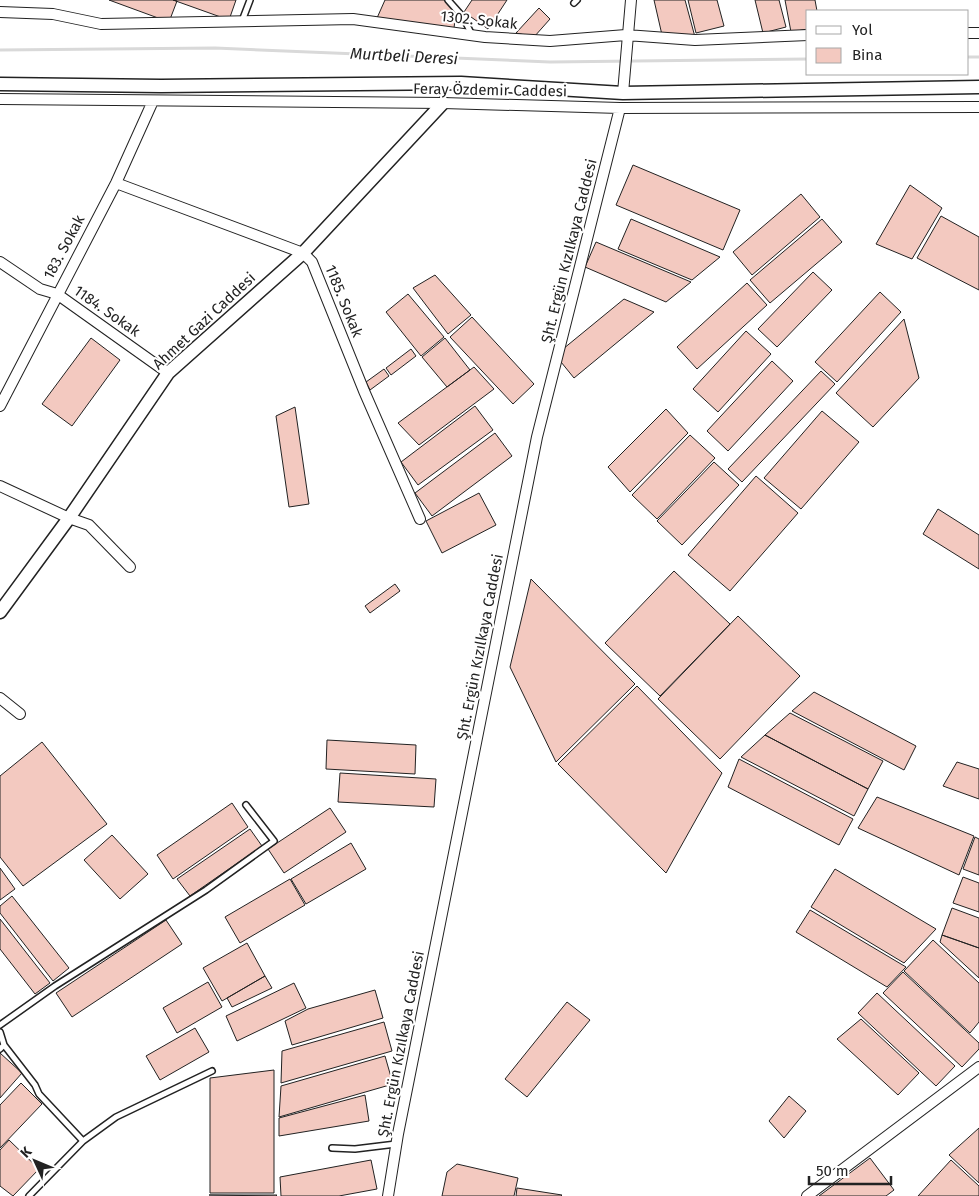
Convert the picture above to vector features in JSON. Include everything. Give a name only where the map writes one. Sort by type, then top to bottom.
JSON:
[{"type":"street","points":[[624,93],[626,34],[630,0]]},
{"type":"street","name":"1302. Sokak","points":[[0,12],[53,14],[101,24],[353,19],[472,35],[550,41],[626,34],[695,40],[806,35]]},
{"type":"street","points":[[0,84],[161,86],[461,84],[624,93],[979,87]]},
{"type":"street","points":[[716,108],[718,91]]},
{"type":"street","name":"Feray Özdemir Caddesi","points":[[0,98],[443,103],[620,108],[979,107]]},
{"type":"street","name":"183. Sokak","points":[[0,406],[3,391],[116,183],[153,101]]},
{"type":"street","name":"Ahmet Gazi Caddesi","points":[[0,612],[69,518],[168,373],[303,253],[443,103]]},
{"type":"street","name":"Şht. Ergün Kızılkaya Caddesi","points":[[388,1196],[396,1144],[537,437],[620,108]]},
{"type":"street","points":[[116,183],[303,253]]},
{"type":"street","name":"1185. Sokak","points":[[303,253],[312,262],[364,391],[420,519]]},
{"type":"street","name":"1184. Sokak","points":[[0,262],[40,289],[57,294],[168,373]]},
{"type":"street","points":[[0,486],[69,518],[89,525],[130,566]]},
{"type":"street","points":[[0,698],[20,714]]},
{"type":"street","points":[[807,1196],[979,1067]]},
{"type":"lane","points":[[242,0],[249,1],[242,21]]},
{"type":"lane","points":[[448,0],[462,17],[472,35]]},
{"type":"lane","points":[[0,1026],[56,986],[206,890],[274,841],[246,805]]},
{"type":"lane","points":[[0,1032],[2,1047],[35,1085],[39,1094],[83,1142]]},
{"type":"lane","points":[[29,1196],[83,1142],[116,1117],[212,1071]]},
{"type":"lane","points":[[332,1148],[355,1149],[396,1144]]},
{"type":"building","points":[[109,0],[173,0],[177,1],[169,22]]},
{"type":"building","points":[[173,0],[236,0],[229,20]]},
{"type":"building","points":[[385,0],[444,0],[456,12],[454,28],[377,18]]},
{"type":"building","points":[[472,0],[507,0],[488,29],[464,12]]},
{"type":"building","points":[[654,0],[685,0],[695,37],[662,35]]},
{"type":"building","points":[[688,0],[717,0],[724,26],[696,33]]},
{"type":"building","points":[[755,0],[779,0],[786,27],[763,33]]},
{"type":"building","points":[[785,0],[815,0],[817,10],[806,10],[806,29],[791,32]]},
{"type":"building","points":[[539,8],[550,19],[534,37],[516,33]]},
{"type":"building","points":[[633,165],[740,210],[723,250],[616,205]]},
{"type":"building","points":[[910,185],[942,208],[912,259],[876,244]]},
{"type":"building","points":[[801,194],[820,217],[752,275],[733,252]]},
{"type":"building","points":[[941,216],[979,237],[979,290],[917,258]]},
{"type":"building","points":[[631,219],[720,257],[692,280],[618,249]]},
{"type":"building","points":[[822,219],[842,242],[770,303],[750,280]]},
{"type":"building","points":[[596,242],[691,282],[666,302],[585,267]]},
{"type":"building","points":[[813,272],[832,290],[777,347],[758,329]]},
{"type":"building","points":[[435,275],[471,315],[448,334],[413,288]]},
{"type":"building","points":[[747,283],[767,305],[697,369],[677,347]]},
{"type":"building","points":[[880,292],[901,312],[837,382],[815,362]]},
{"type":"building","points":[[408,294],[444,337],[421,356],[386,312]]},
{"type":"building","points":[[624,299],[654,312],[574,378],[561,362],[563,349]]},
{"type":"building","points":[[472,317],[534,384],[513,404],[450,337]]},
{"type":"building","points":[[904,319],[919,378],[873,427],[836,393]]},
{"type":"building","points":[[746,331],[771,354],[718,412],[693,389]]},
{"type":"building","points":[[91,338],[120,360],[72,426],[42,404]]},
{"type":"building","points":[[445,338],[470,370],[447,387],[422,357]]},
{"type":"building","points":[[411,349],[416,356],[391,375],[386,368]]},
{"type":"building","points":[[772,361],[793,381],[728,451],[707,431]]},
{"type":"building","points":[[474,367],[494,389],[419,445],[398,423]]},
{"type":"building","points":[[384,369],[389,376],[370,390],[366,382]]},
{"type":"building","points":[[821,371],[835,384],[742,482],[728,469]]},
{"type":"building","points":[[475,406],[493,430],[418,485],[401,462]]},
{"type":"building","points":[[295,407],[309,504],[289,507],[276,416]]},
{"type":"building","points":[[666,409],[688,433],[630,492],[608,467]]},
{"type":"building","points":[[822,411],[859,442],[801,509],[764,478]]},
{"type":"building","points":[[495,433],[512,456],[432,516],[415,493]]},
{"type":"building","points":[[690,435],[715,458],[657,519],[632,495]]},
{"type":"building","points":[[714,462],[739,485],[682,545],[657,521]]},
{"type":"building","points":[[756,476],[798,513],[730,591],[688,555]]},
{"type":"building","points":[[479,493],[496,525],[442,553],[426,521]]},
{"type":"building","points":[[938,509],[979,535],[979,569],[923,534]]},
{"type":"building","points":[[674,571],[730,624],[660,696],[605,643]]},
{"type":"building","points":[[531,579],[635,684],[556,762],[510,667]]},
{"type":"building","points":[[395,584],[400,591],[370,613],[365,606]]},
{"type":"building","points":[[738,616],[800,676],[720,759],[658,699]]},
{"type":"building","points":[[637,686],[722,773],[666,873],[558,764]]},
{"type":"building","points":[[814,692],[916,746],[904,770],[792,711]]},
{"type":"building","points":[[790,713],[883,761],[868,789],[765,735]]},
{"type":"building","points":[[765,735],[868,789],[854,816],[741,757]]},
{"type":"building","points":[[327,740],[416,745],[415,774],[326,769]]},
{"type":"building","points":[[42,742],[107,824],[23,886],[0,857],[0,776]]},
{"type":"building","points":[[739,759],[853,819],[839,845],[728,787]]},
{"type":"building","points":[[957,762],[979,769],[979,799],[943,786]]},
{"type":"building","points":[[340,773],[436,779],[434,807],[338,802]]},
{"type":"building","points":[[877,797],[974,836],[959,875],[858,828]]},
{"type":"building","points":[[232,803],[248,827],[173,879],[157,855]]},
{"type":"building","points":[[330,808],[346,832],[284,873],[268,849]]},
{"type":"building","points":[[250,829],[262,846],[190,896],[177,879]]},
{"type":"building","points":[[112,835],[148,874],[120,899],[84,860]]},
{"type":"building","points":[[975,837],[979,839],[979,875],[963,869]]},
{"type":"building","points":[[351,843],[366,869],[306,904],[291,879]]},
{"type":"building","points":[[0,868],[15,889],[0,900]]},
{"type":"building","points":[[835,869],[936,929],[904,963],[811,907]]},
{"type":"building","points":[[963,877],[979,883],[979,912],[953,903]]},
{"type":"building","points":[[290,879],[305,905],[240,943],[225,917]]},
{"type":"building","points":[[12,896],[69,968],[53,981],[0,913],[0,906]]},
{"type":"building","points":[[952,908],[979,918],[979,948],[942,935]]},
{"type":"building","points":[[810,910],[906,967],[887,987],[796,932]]},
{"type":"building","points":[[0,919],[50,983],[35,994],[0,949]]},
{"type":"building","points":[[166,920],[182,944],[72,1017],[56,993]]},
{"type":"building","points":[[942,935],[979,948],[979,978],[940,942]]},
{"type":"building","points":[[933,940],[979,983],[979,1022],[970,1033],[904,971]]},
{"type":"building","points":[[247,943],[265,976],[222,1001],[203,968]]},
{"type":"building","points":[[903,972],[979,1043],[979,1049],[962,1067],[883,993]]},
{"type":"building","points":[[265,976],[272,988],[232,1007],[227,998]]},
{"type":"building","points":[[208,982],[222,1007],[177,1033],[163,1008]]},
{"type":"building","points":[[294,983],[306,1008],[237,1041],[226,1016]]},
{"type":"building","points":[[375,990],[383,1018],[292,1045],[285,1021],[308,1009]]},
{"type":"building","points":[[877,993],[955,1066],[936,1086],[858,1013]]},
{"type":"building","points":[[567,1002],[590,1020],[527,1097],[505,1079]]},
{"type":"building","points":[[861,1019],[919,1073],[898,1095],[837,1039]]},
{"type":"building","points":[[384,1022],[392,1051],[281,1083],[282,1051]]},
{"type":"building","points":[[195,1028],[209,1052],[160,1080],[146,1056]]},
{"type":"building","points":[[0,1053],[22,1073],[0,1098]]},
{"type":"building","points":[[385,1056],[393,1084],[279,1117],[281,1086]]},
{"type":"building","points":[[274,1070],[274,1193],[210,1193],[210,1078]]},
{"type":"building","points":[[21,1083],[42,1104],[0,1148],[0,1105]]},
{"type":"building","points":[[365,1095],[369,1121],[279,1136],[279,1118]]},
{"type":"building","points":[[789,1096],[806,1111],[784,1138],[769,1121]]},
{"type":"building","points":[[979,1128],[979,1183],[949,1155]]},
{"type":"building","points":[[9,1140],[39,1169],[13,1196],[0,1186],[0,1150]]},
{"type":"building","points":[[870,1158],[894,1190],[886,1196],[819,1196]]},
{"type":"building","points":[[371,1160],[377,1189],[339,1196],[281,1196],[280,1177]]},
{"type":"building","points":[[951,1160],[979,1186],[979,1196],[918,1196]]},
{"type":"building","points":[[457,1164],[518,1178],[514,1196],[442,1196],[447,1172]]},
{"type":"building","points":[[517,1188],[562,1195],[516,1196]]},
{"type":"building","points":[[209,1195],[277,1195],[276,1196]]},
{"type":"waterway","name":"Murtbeli Deresi","points":[[0,50],[215,48],[550,62],[806,59]]},
{"type":"waterway","name":"Murtbeli Deresi","points":[[969,57],[979,57]]}]
